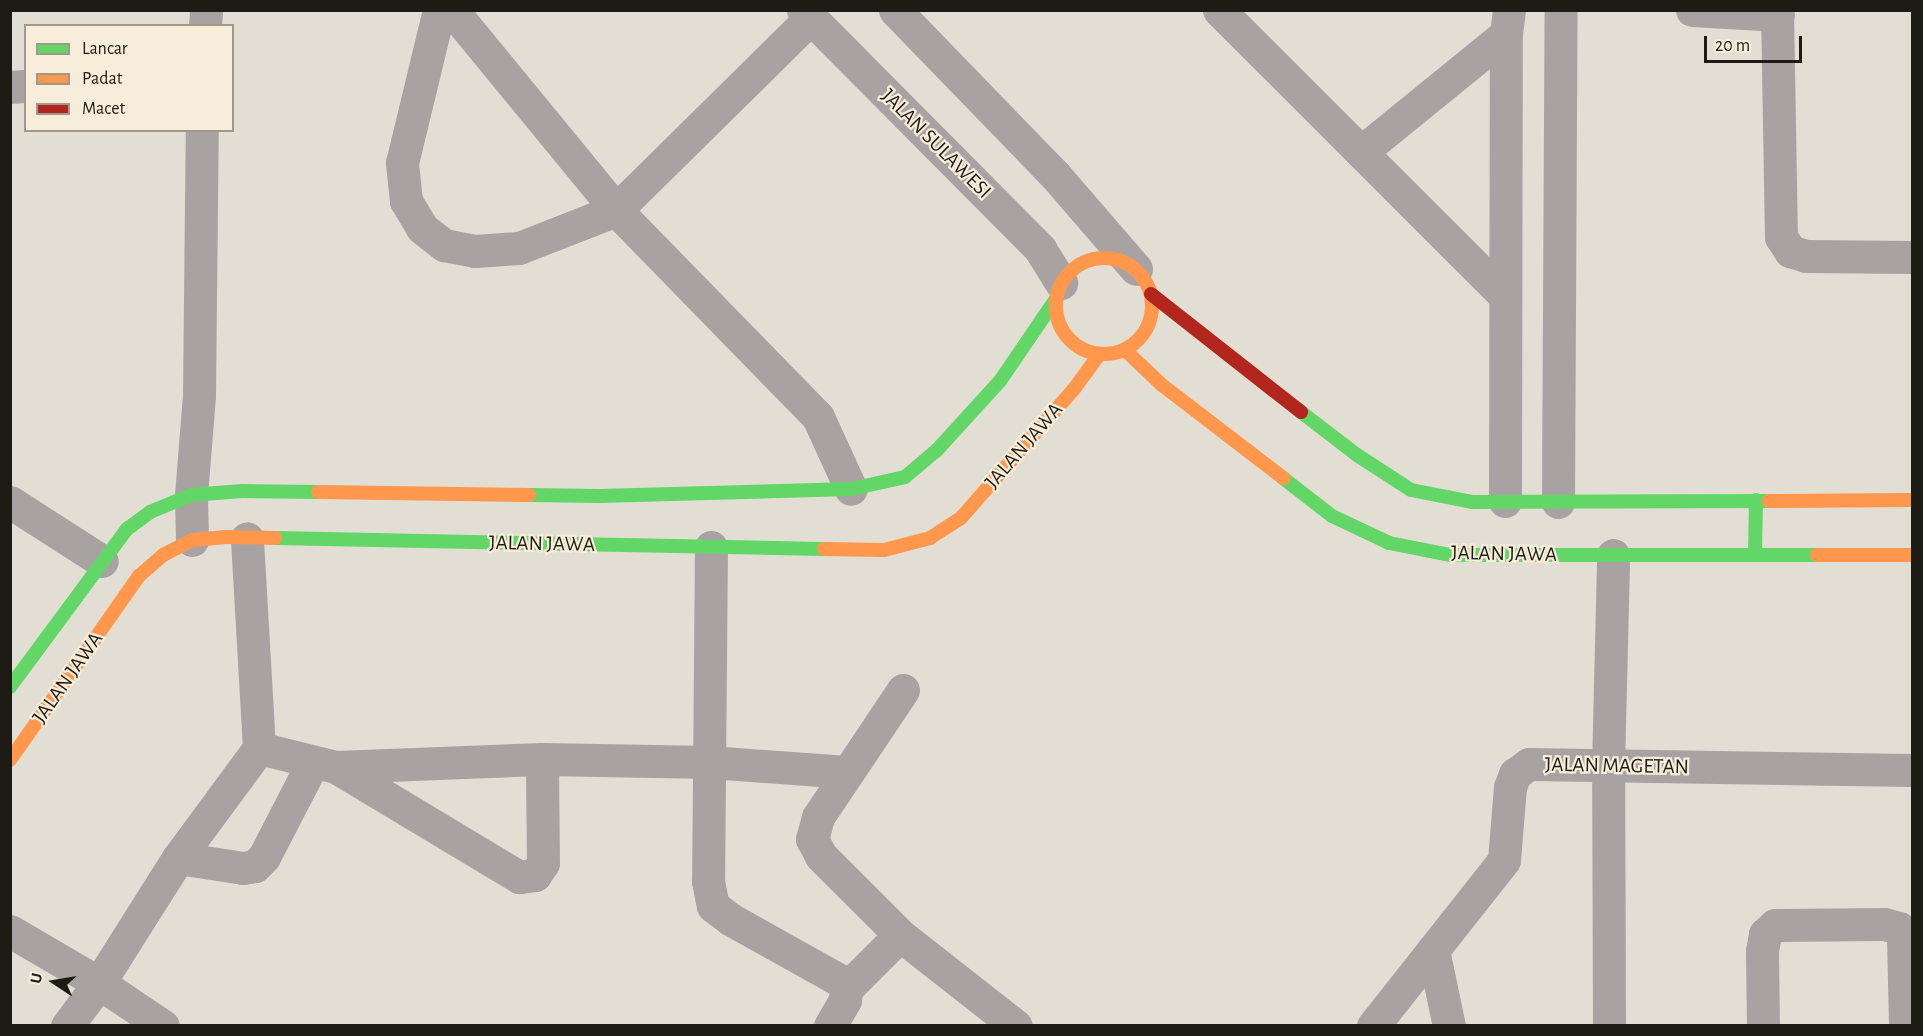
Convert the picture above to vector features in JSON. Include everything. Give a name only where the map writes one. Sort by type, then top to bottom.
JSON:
[{"type":"main road","points":[[1143,281],[1152,316],[1142,336],[1125,350],[1099,355],[1083,351],[1070,342],[1061,329],[1056,315],[1059,291],[1076,267],[1095,258],[1110,258],[1143,281],[1357,455],[1411,490],[1472,502],[1912,500]]},
{"type":"main road","name":"JALAN JAWA","points":[[10,687],[127,529],[150,512],[191,495],[242,491],[599,501],[851,489],[905,477],[937,450],[1000,381],[1059,291]]},
{"type":"main road","name":"JALAN JAWA","points":[[1125,350],[1162,385],[1332,516],[1389,543],[1451,555],[1912,555]]},
{"type":"main road","name":"JALAN JAWA","points":[[10,760],[139,576],[163,555],[192,540],[247,537],[598,540],[711,547],[884,550],[930,538],[961,518],[1074,389],[1099,355]]},
{"type":"main road","points":[[1755,500],[1755,555]]},
{"type":"street","points":[[439,10],[402,163],[406,201],[422,228],[444,245],[475,251],[519,248],[616,210],[807,14]]},
{"type":"street","points":[[452,10],[616,210],[818,417],[851,489]]},
{"type":"street","points":[[894,10],[1055,175],[1143,281]]},
{"type":"street","points":[[1219,10],[1505,296]]},
{"type":"street","points":[[1558,502],[1562,10]]},
{"type":"street","points":[[1692,10],[1778,13],[1781,237],[1790,251],[1806,256],[1912,257]]},
{"type":"street","name":"JALAN SULAWESI","points":[[807,14],[1040,249],[1059,291]]},
{"type":"street","points":[[1361,152],[1508,22]]},
{"type":"street","points":[[1505,501],[1508,22]]},
{"type":"street","points":[[192,540],[191,495],[199,395],[202,132]]},
{"type":"street","points":[[10,502],[102,561]]},
{"type":"street","points":[[67,1026],[99,982],[178,858],[259,748],[247,537]]},
{"type":"street","points":[[711,547],[708,881],[713,906],[730,919],[841,981],[846,988],[845,1000],[830,1026]]},
{"type":"street","points":[[1609,1026],[1608,767],[1613,555]]},
{"type":"street","points":[[903,690],[818,817],[812,839],[821,856],[900,935],[1016,1026]]},
{"type":"street","points":[[259,748],[325,765],[519,877],[535,875],[543,863],[542,759]]},
{"type":"street","points":[[325,765],[542,759],[710,762],[847,772]]},
{"type":"street","name":"JALAN MAGETAN","points":[[1373,1026],[1504,860],[1510,788],[1515,774],[1529,764],[1912,770]]},
{"type":"street","points":[[178,858],[243,868],[255,866],[264,857],[325,765]]},
{"type":"street","points":[[1763,1026],[1762,951],[1765,934],[1775,925],[1884,924],[1899,928],[1903,937],[1905,1026]]},
{"type":"street","points":[[10,931],[99,982],[163,1026]]},
{"type":"street","points":[[846,988],[900,935]]},
{"type":"street","points":[[1433,950],[1449,1026]]},
{"type":"traffic: fast","points":[[529,495],[599,496],[851,489],[905,477],[937,450],[1000,381],[1056,299]]},
{"type":"traffic: fast","points":[[1301,412],[1357,455],[1411,490],[1472,502],[1769,501]]},
{"type":"traffic: fast","points":[[1283,478],[1332,516],[1389,543],[1451,555],[1817,555]]},
{"type":"traffic: fast","points":[[10,687],[127,529],[150,512],[191,495],[242,491],[318,492]]},
{"type":"traffic: fast","points":[[1755,555],[1756,500]]},
{"type":"traffic: fast","points":[[275,538],[824,549]]},
{"type":"traffic: slow","points":[[1104,258],[1122,261],[1138,272],[1149,288],[1152,306],[1149,324],[1138,340],[1122,351],[1104,354],[1086,351],[1070,340],[1059,324],[1056,306],[1059,288],[1070,272],[1086,261],[1104,258]]},
{"type":"traffic: slow","points":[[1125,350],[1162,385],[1283,478]]},
{"type":"traffic: slow","points":[[824,549],[884,550],[930,538],[961,518],[1074,389],[1099,355]]},
{"type":"traffic: slow","points":[[318,492],[529,495]]},
{"type":"traffic: slow","points":[[1769,501],[1912,500]]},
{"type":"traffic: slow","points":[[10,760],[139,576],[163,555],[192,540],[224,537],[275,538]]},
{"type":"traffic: slow","points":[[1817,555],[1912,555]]},
{"type":"traffic: jam","points":[[1151,294],[1301,412]]}]
